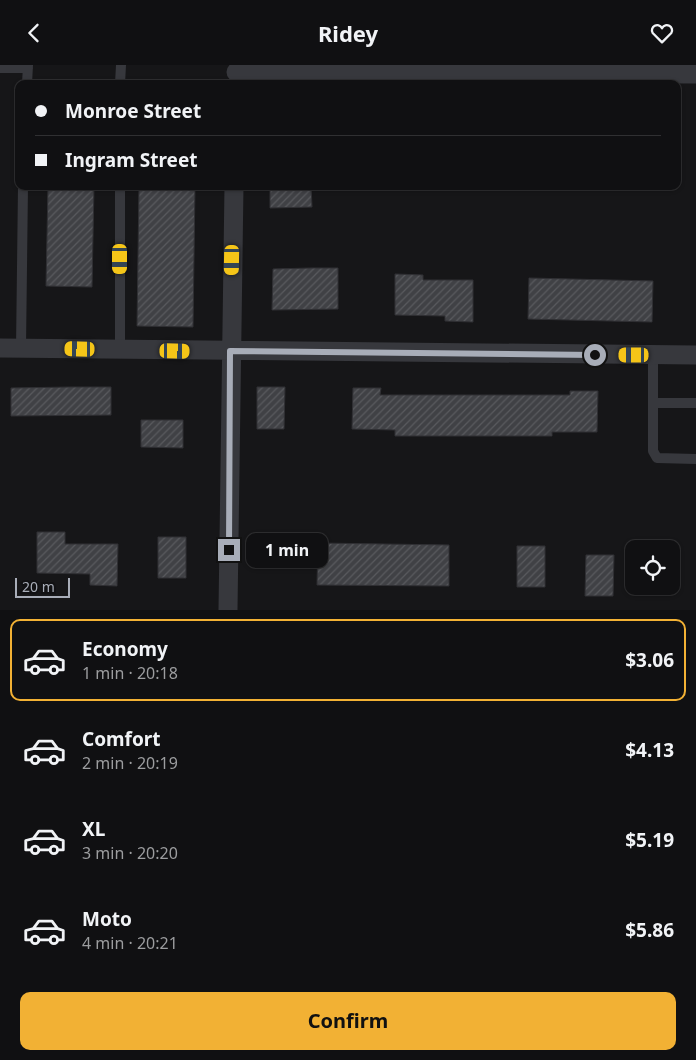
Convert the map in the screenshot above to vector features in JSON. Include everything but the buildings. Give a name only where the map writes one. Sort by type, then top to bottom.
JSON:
[{"type":"street","points":[[236,73],[696,74]]},
{"type":"street","points":[[228,610],[230,351],[234,190]]},
{"type":"street","points":[[0,348],[696,355]]},
{"type":"lane","points":[[120,65],[120,80]]},
{"type":"lane","points":[[0,68],[28,66],[27,80]]},
{"type":"lane","points":[[20,349],[23,190]]},
{"type":"lane","points":[[120,190],[120,350]]},
{"type":"lane","points":[[653,355],[653,451],[657,458],[696,459]]},
{"type":"lane","points":[[653,403],[696,403]]},
{"type":"route","points":[[229,550],[230,351],[595,355]]}]
